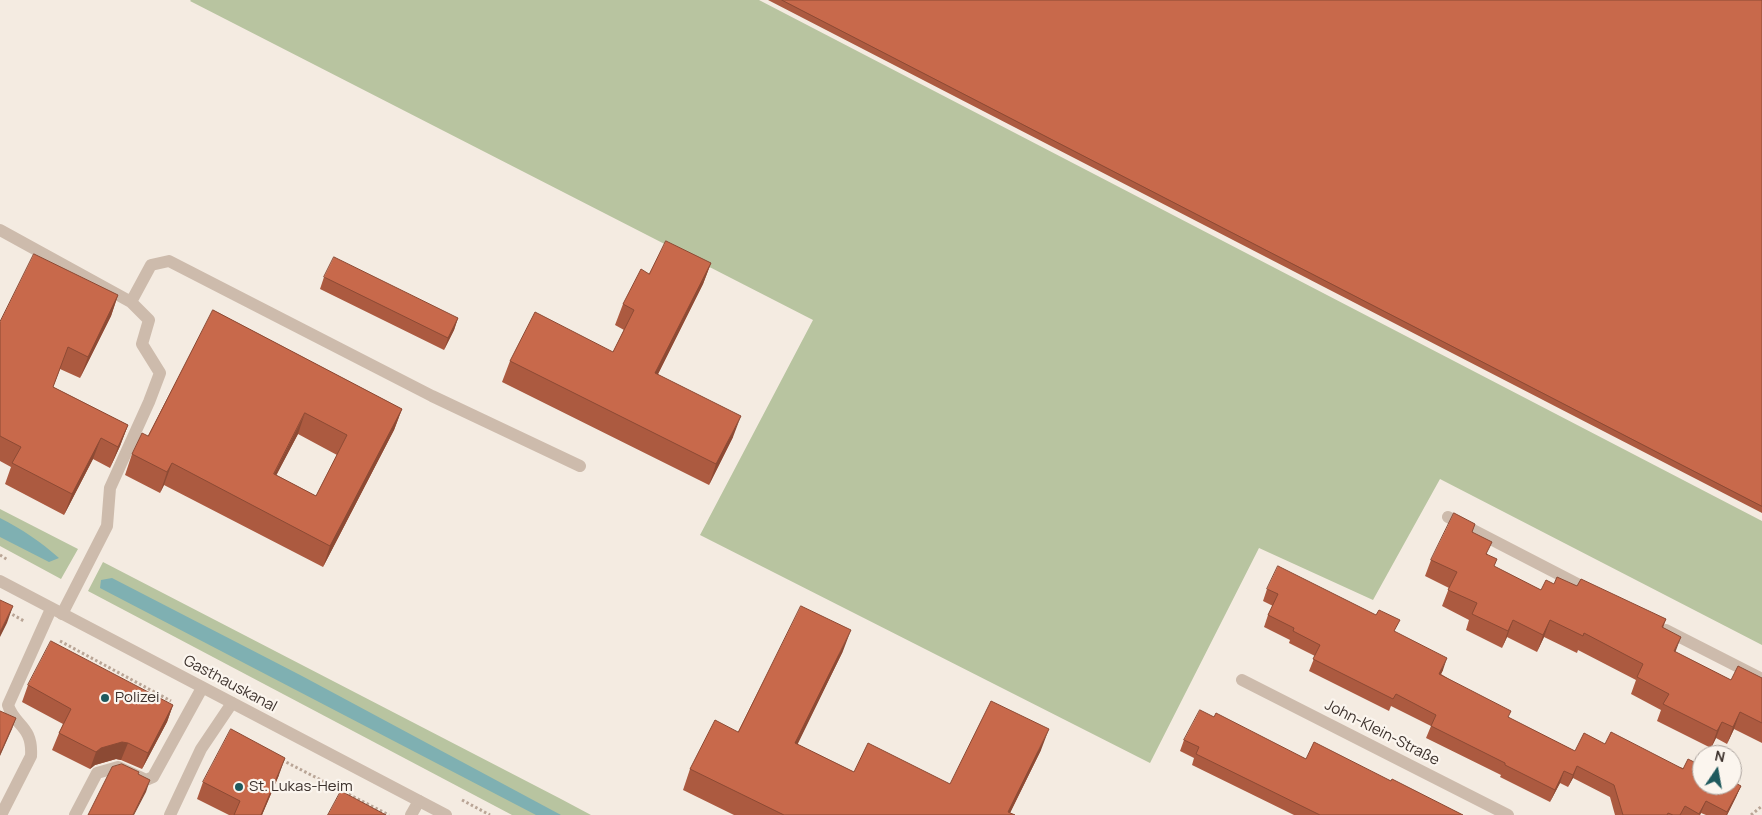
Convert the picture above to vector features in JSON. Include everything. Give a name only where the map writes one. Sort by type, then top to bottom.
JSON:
[{"type":"street","points":[[0,230],[131,302],[149,320],[142,344],[160,373],[110,488],[107,526],[56,612],[8,705],[10,711],[26,730],[31,746],[31,756],[1,815]]},
{"type":"street","points":[[131,302],[151,265],[169,261],[432,396],[580,466]]},
{"type":"street","points":[[1448,517],[1605,598]]},
{"type":"street","name":"Gasthauskanal","points":[[0,581],[446,815]]},
{"type":"street","points":[[1657,625],[1762,679]]},
{"type":"street","name":"John-Klein-Straße","points":[[1242,680],[1508,815]]},
{"type":"street","points":[[75,815],[98,772],[118,767],[146,780],[153,777],[202,688]]},
{"type":"street","points":[[170,815],[202,749],[232,703]]},
{"type":"street","points":[[412,815],[419,801]]},
{"type":"path","points":[[1751,815],[1762,806]]},
{"type":"green space","points":[[191,0],[759,0],[1762,521],[1762,645],[1440,479],[1373,600],[1259,548],[1150,763],[700,535],[813,320]]},
{"type":"green space","points":[[0,509],[78,549],[61,579],[0,546]]},
{"type":"green space","points":[[103,562],[591,815],[512,815],[88,591]]},
{"type":"water","points":[[0,518],[31,536],[59,558],[49,562],[0,537]]},
{"type":"water","points":[[112,578],[302,676],[561,815],[536,815],[100,588],[101,580]]},
{"type":"building","points":[[782,0],[1762,0],[1762,506]]},
{"type":"building","points":[[666,241],[711,263],[655,373],[741,416],[716,464],[510,361],[535,312],[613,352],[634,310],[623,304],[641,269],[649,274]]},
{"type":"building","points":[[34,254],[118,295],[88,357],[68,347],[53,387],[128,425],[118,447],[101,438],[72,494],[12,463],[21,447],[0,436],[0,322]]},
{"type":"building","points":[[334,257],[458,318],[448,338],[324,277]]},
{"type":"building","points":[[213,310],[402,409],[330,546],[172,463],[167,472],[132,454],[142,433],[148,436]],"holes":[[[305,413],[347,435],[316,496],[274,474]]]},
{"type":"building","points":[[1454,513],[1475,524],[1472,532],[1492,542],[1486,554],[1497,559],[1494,566],[1541,590],[1546,580],[1554,584],[1557,577],[1577,586],[1581,579],[1666,619],[1662,627],[1681,637],[1674,651],[1731,680],[1738,666],[1762,678],[1762,723],[1740,712],[1733,727],[1722,722],[1717,731],[1663,704],[1669,694],[1637,677],[1643,664],[1584,633],[1583,636],[1550,620],[1543,635],[1513,620],[1508,631],[1472,614],[1477,603],[1448,590],[1457,572],[1431,560]]},
{"type":"building","points":[[1278,566],[1376,615],[1379,610],[1400,620],[1394,631],[1447,658],[1439,674],[1511,711],[1508,717],[1575,751],[1584,733],[1605,744],[1611,732],[1683,769],[1688,759],[1692,761],[1692,795],[1736,795],[1727,812],[1706,801],[1699,814],[1685,806],[1680,815],[1668,813],[1667,815],[1623,815],[1614,785],[1577,766],[1573,775],[1564,771],[1555,790],[1431,726],[1436,715],[1396,694],[1393,699],[1313,659],[1320,645],[1293,631],[1294,628],[1268,615],[1278,594],[1267,589]]},
{"type":"building","points":[[0,600],[13,606],[0,632]]},
{"type":"building","points":[[801,606],[851,630],[795,743],[854,772],[868,743],[950,784],[991,701],[1049,729],[1008,812],[1015,815],[784,815],[690,769],[715,720],[738,732]]},
{"type":"building","points":[[51,641],[173,705],[148,753],[122,742],[101,748],[96,752],[59,733],[71,709],[28,685]]},
{"type":"building","points":[[1200,710],[1214,717],[1216,713],[1306,759],[1314,742],[1463,815],[1320,815],[1196,754],[1199,747],[1184,740]]},
{"type":"building","points":[[0,711],[16,718],[0,754]]},
{"type":"building","name":"St. Lukas-Heim","points":[[231,729],[285,758],[261,815],[234,815],[240,801],[203,782]]},
{"type":"building","points":[[122,764],[150,780],[133,815],[88,815],[112,767]]},
{"type":"building","points":[[341,791],[386,815],[328,815]]},
{"type":"place","name":"Polizei","points":[[105,698]]},
{"type":"place","name":"St. Lukas-Heim","points":[[239,787]]}]
